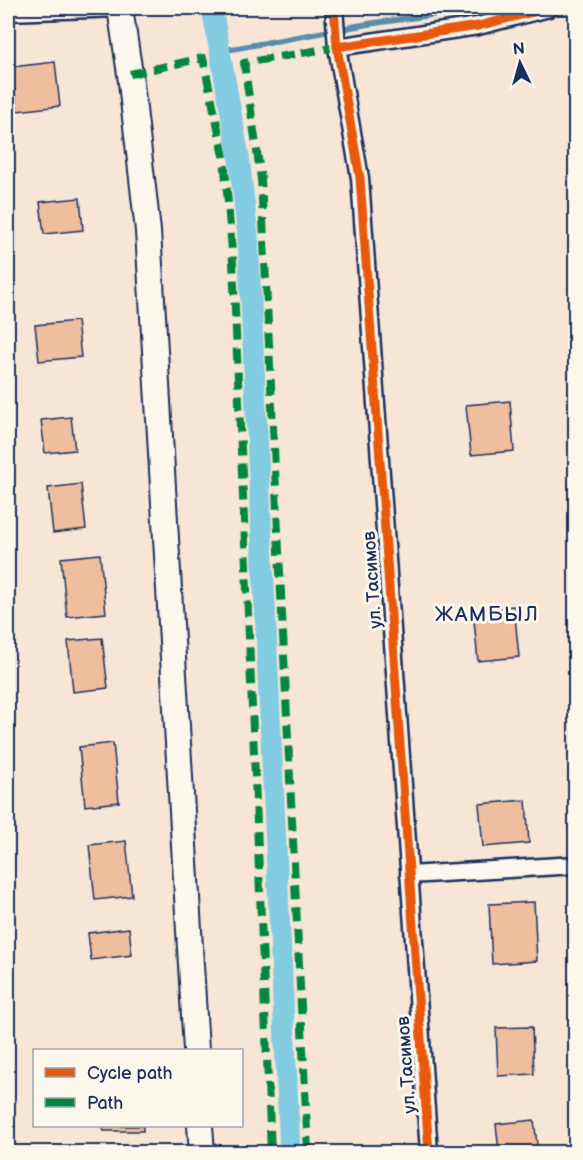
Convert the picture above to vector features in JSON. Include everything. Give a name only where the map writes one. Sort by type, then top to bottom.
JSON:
[{"type":"main road","points":[[120,8],[148,231],[196,1049]]},
{"type":"main road","points":[[200,1127],[202,1152]]},
{"type":"street","points":[[8,12],[120,8]]},
{"type":"street","name":"ул. Тасимов","points":[[333,8],[337,48],[360,178],[429,1152]]},
{"type":"street","points":[[337,48],[477,26],[549,8]]},
{"type":"street","points":[[409,875],[576,865]]},
{"type":"building","points":[[55,62],[60,106],[17,111],[12,67]]},
{"type":"building","points":[[80,198],[83,230],[44,234],[40,202]]},
{"type":"building","points":[[77,321],[81,357],[39,361],[35,325]]},
{"type":"building","points":[[510,401],[514,451],[471,455],[466,405]]},
{"type":"building","points":[[71,417],[75,450],[45,453],[41,420]]},
{"type":"building","points":[[81,484],[86,529],[53,533],[48,488]]},
{"type":"building","points":[[100,554],[106,613],[67,617],[61,558]]},
{"type":"building","points":[[514,606],[519,657],[478,661],[473,610]]},
{"type":"building","points":[[102,638],[108,688],[73,692],[68,641]]},
{"type":"building","points":[[113,743],[119,802],[85,806],[79,747]]},
{"type":"building","points":[[526,800],[529,843],[483,847],[479,804]]},
{"type":"building","points":[[126,841],[132,896],[95,900],[89,845]]},
{"type":"building","points":[[534,902],[537,961],[492,964],[489,904]]},
{"type":"building","points":[[129,928],[132,955],[91,960],[88,933]]},
{"type":"building","points":[[532,1027],[534,1074],[498,1076],[496,1028]]},
{"type":"building","points":[[534,1120],[538,1152],[499,1152],[496,1124]]},
{"type":"building","points":[[103,1127],[143,1127],[143,1131],[103,1131]]},
{"type":"waterway","points":[[212,8],[239,157],[248,237],[290,1152]]},
{"type":"waterway","points":[[221,51],[368,24],[480,8]]},
{"type":"waterway","points":[[8,1145],[18,1152]]},
{"type":"marked path","points":[[308,1152],[261,179],[244,63],[337,47]]},
{"type":"marked path","points":[[130,74],[203,58],[224,157],[233,262],[271,1152]]},
{"type":"cycle path","points":[[334,8],[337,47],[360,178],[429,1152]]},
{"type":"cycle path","points":[[337,47],[478,26],[549,8]]},
{"type":"district","name":"ЖАМБЫЛ","points":[[487,614]]}]
